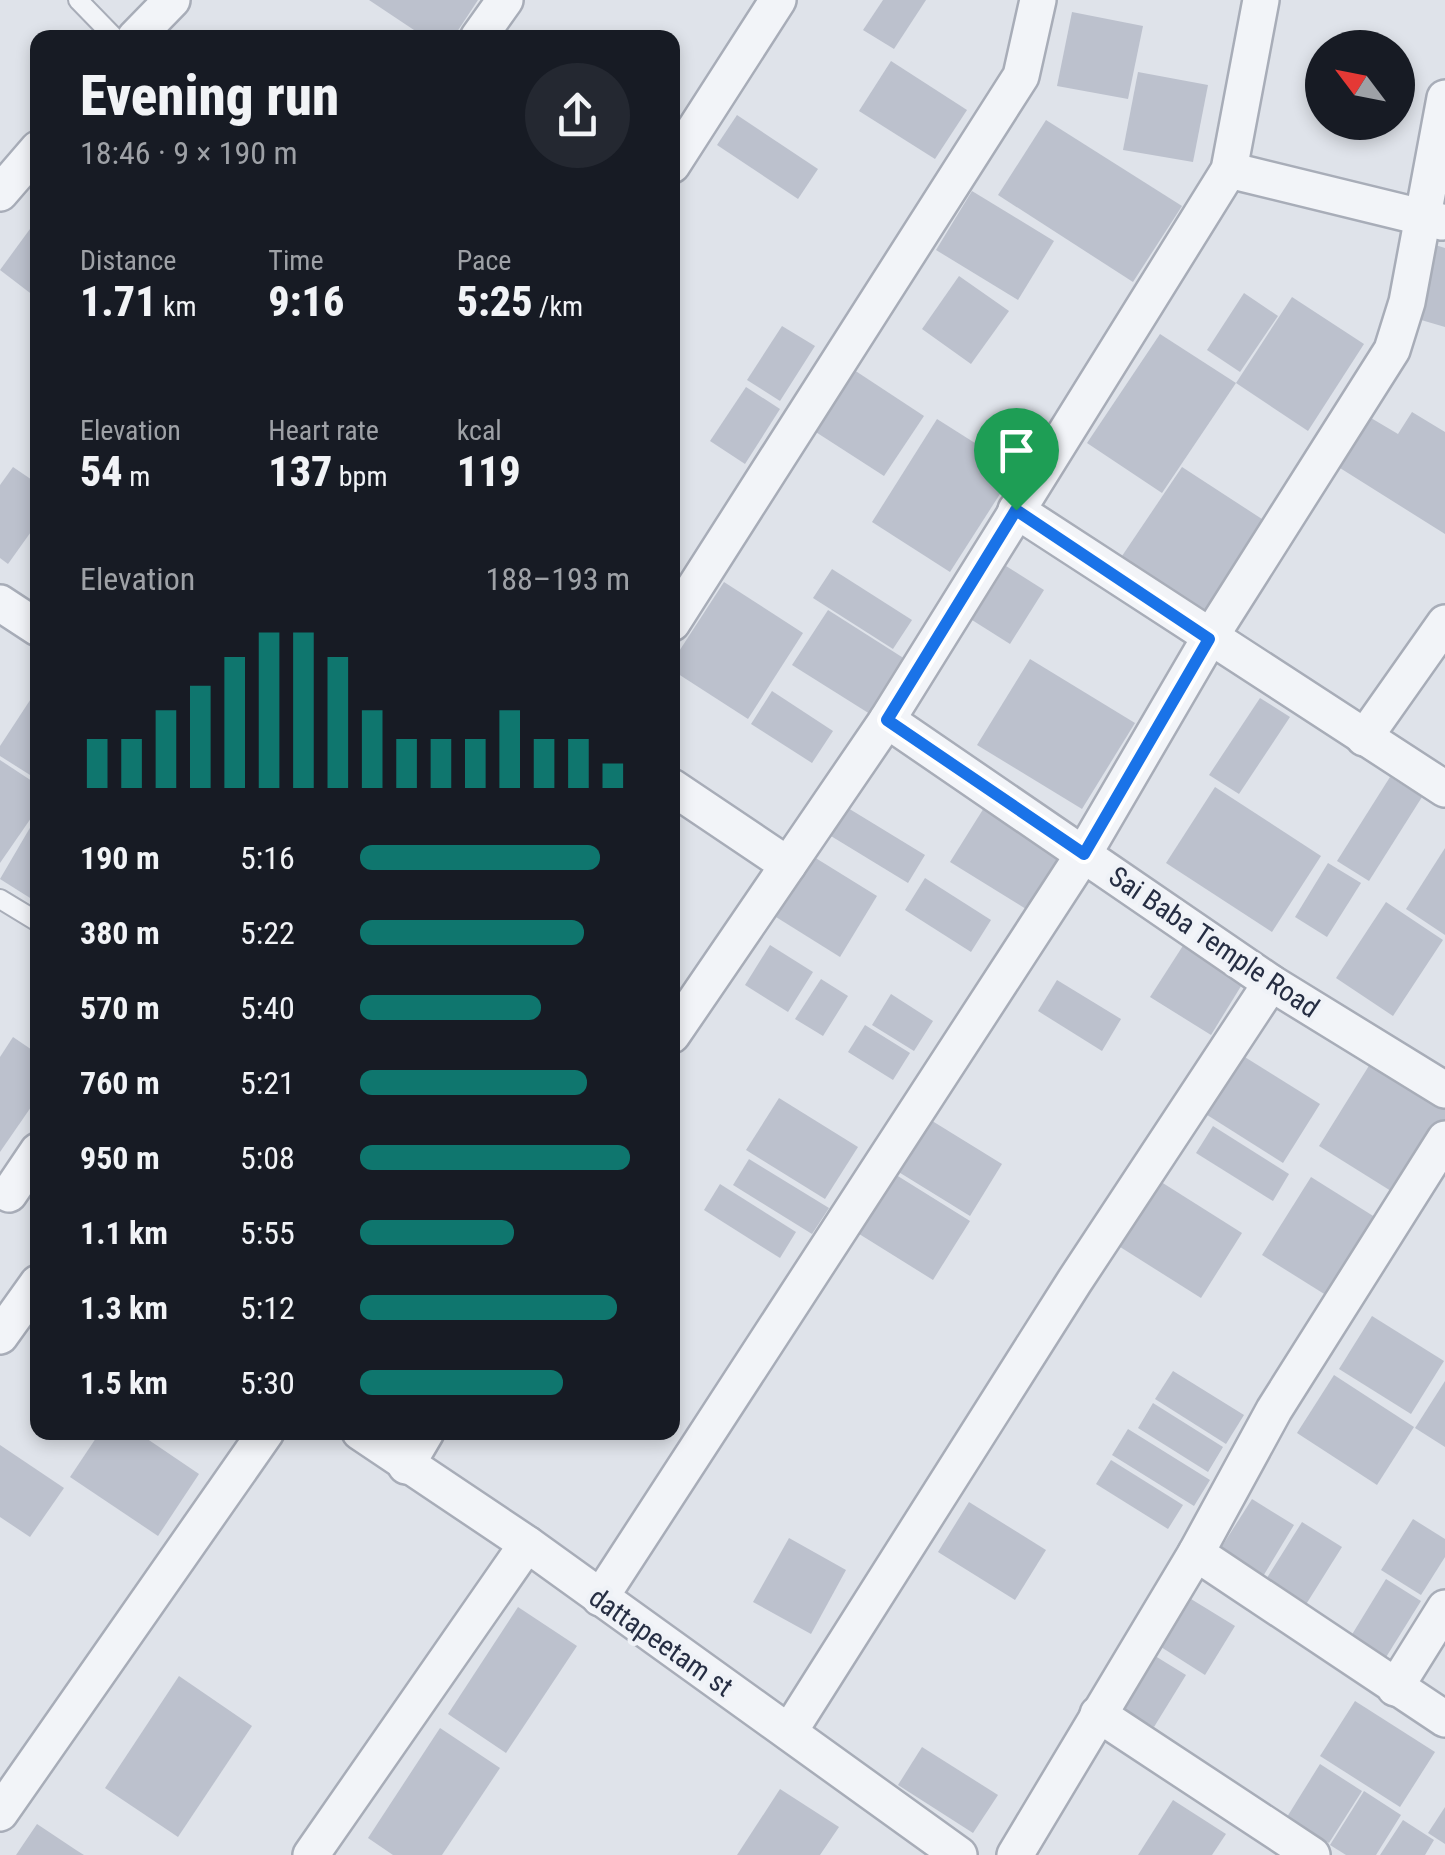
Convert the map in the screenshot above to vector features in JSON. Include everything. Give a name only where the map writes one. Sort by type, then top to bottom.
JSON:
[{"type":"street","points":[[144,30],[172,0]]},
{"type":"street","points":[[484,30],[505,0]]},
{"type":"street","points":[[680,153],[778,0]]},
{"type":"street","points":[[680,610],[1020,76],[1038,0]]},
{"type":"street","points":[[680,1024],[887,720],[1229,170],[1261,0]]},
{"type":"street","points":[[600,1598],[1084,854],[1209,639],[1392,350],[1433,220],[1445,98]]},
{"type":"street","points":[[0,192],[30,158]]},
{"type":"street","points":[[1229,170],[1433,220]]},
{"type":"street","points":[[1016,510],[1445,790]]},
{"type":"street","points":[[0,603],[30,623]]},
{"type":"street","points":[[1364,738],[1445,623]]},
{"type":"street","name":"Sai Baba Temple Road","points":[[887,720],[1271,983],[1445,1090]]},
{"type":"street","points":[[680,792],[788,865]]},
{"type":"street","points":[[788,1732],[1074,1282],[1271,983]]},
{"type":"street","points":[[1015,1855],[1196,1553],[1274,1410],[1445,1139]]},
{"type":"street","points":[[16,1198],[30,1168]]},
{"type":"street","points":[[0,1336],[30,1293]]},
{"type":"street","points":[[0,1813],[260,1440]]},
{"type":"street","name":"dattapeetam st","points":[[371,1440],[527,1544],[959,1855]]},
{"type":"street","points":[[406,1466],[421,1440]]},
{"type":"street","points":[[320,1852],[527,1544]]},
{"type":"street","points":[[1196,1553],[1445,1720]]},
{"type":"street","points":[[1395,1688],[1445,1608]]},
{"type":"street","points":[[1098,1714],[1312,1855]]},
{"type":"lane","points":[[78,0],[107,30]]},
{"type":"lane","points":[[0,898],[30,917]]},
{"type":"building","points":[[369,0],[478,0],[458,30],[414,30]]},
{"type":"building","points":[[883,0],[926,0],[894,49],[863,30]]},
{"type":"building","points":[[1072,12],[1143,26],[1128,99],[1057,86]]},
{"type":"building","points":[[891,61],[967,110],[935,159],[859,111]]},
{"type":"building","points":[[1138,72],[1208,85],[1193,162],[1123,150]]},
{"type":"building","points":[[737,115],[818,169],[798,199],[717,145]]},
{"type":"building","points":[[1046,120],[1182,206],[1133,282],[998,195]]},
{"type":"building","points":[[972,191],[1054,241],[1018,300],[936,250]]},
{"type":"building","points":[[30,229],[30,293],[0,270]]},
{"type":"building","points":[[1432,244],[1445,248],[1445,327],[1411,317]]},
{"type":"building","points":[[959,276],[1009,311],[971,364],[922,329]]},
{"type":"building","points":[[1244,293],[1278,316],[1240,372],[1207,350]]},
{"type":"building","points":[[1292,297],[1364,344],[1308,431],[1236,383]]},
{"type":"building","points":[[782,326],[815,346],[780,401],[747,380]]},
{"type":"building","points":[[1160,334],[1236,383],[1162,493],[1087,443]]},
{"type":"building","points":[[848,366],[924,416],[884,476],[808,427]]},
{"type":"building","points":[[746,387],[780,409],[745,464],[710,441]]},
{"type":"building","points":[[1412,412],[1445,432],[1445,534],[1340,468],[1371,418],[1398,434]]},
{"type":"building","points":[[937,419],[1016,469],[950,572],[872,522]]},
{"type":"building","points":[[13,467],[30,479],[30,533],[8,564],[0,558],[0,485]]},
{"type":"building","points":[[1182,467],[1265,521],[1205,611],[1122,556]]},
{"type":"building","points":[[1006,566],[1044,590],[1010,644],[972,620]]},
{"type":"building","points":[[832,569],[912,620],[893,649],[813,598]]},
{"type":"building","points":[[724,582],[803,633],[748,719],[680,675],[680,650]]},
{"type":"building","points":[[828,610],[905,659],[870,714],[792,665]]},
{"type":"building","points":[[1030,659],[1135,723],[1082,809],[977,745]]},
{"type":"building","points":[[772,691],[833,731],[812,763],[751,724]]},
{"type":"building","points":[[1260,698],[1290,717],[1239,794],[1209,775]]},
{"type":"building","points":[[30,700],[30,775],[0,756],[0,746]]},
{"type":"building","points":[[0,760],[30,780],[30,820],[0,863]]},
{"type":"building","points":[[1390,777],[1422,797],[1369,881],[1337,861]]},
{"type":"building","points":[[1215,787],[1321,856],[1272,932],[1166,863]]},
{"type":"building","points":[[987,803],[1071,856],[1034,914],[950,862]]},
{"type":"building","points":[[843,805],[925,855],[908,883],[826,833]]},
{"type":"building","points":[[30,828],[30,898],[0,879]]},
{"type":"building","points":[[1445,848],[1445,935],[1406,909]]},
{"type":"building","points":[[814,857],[877,896],[840,957],[776,917]]},
{"type":"building","points":[[1328,863],[1361,883],[1327,937],[1295,917]]},
{"type":"building","points":[[925,878],[991,920],[971,952],[905,910]]},
{"type":"building","points":[[1386,902],[1443,940],[1393,1016],[1336,978]]},
{"type":"building","points":[[1186,941],[1246,978],[1211,1035],[1150,997]]},
{"type":"building","points":[[770,945],[813,972],[788,1012],[745,985]]},
{"type":"building","points":[[821,979],[848,996],[823,1036],[795,1019]]},
{"type":"building","points":[[1057,980],[1121,1019],[1102,1051],[1038,1011]]},
{"type":"building","points":[[891,994],[933,1021],[914,1051],[872,1025]]},
{"type":"building","points":[[865,1025],[910,1053],[893,1080],[848,1052]]},
{"type":"building","points":[[13,1037],[30,1049],[30,1109],[0,1152],[0,1057]]},
{"type":"building","points":[[1240,1054],[1320,1104],[1283,1163],[1204,1113]]},
{"type":"building","points":[[1375,1056],[1445,1100],[1445,1122],[1399,1196],[1319,1146]]},
{"type":"building","points":[[779,1098],[858,1147],[825,1199],[746,1150]]},
{"type":"building","points":[[929,1119],[1002,1164],[970,1216],[897,1171]]},
{"type":"building","points":[[1213,1126],[1289,1174],[1273,1201],[1196,1153]]},
{"type":"building","points":[[749,1159],[829,1208],[812,1234],[733,1185]]},
{"type":"building","points":[[893,1173],[970,1221],[933,1280],[856,1232]]},
{"type":"building","points":[[1311,1177],[1386,1224],[1337,1302],[1262,1255]]},
{"type":"building","points":[[1158,1180],[1242,1233],[1201,1298],[1117,1245]]},
{"type":"building","points":[[720,1184],[796,1232],[780,1258],[704,1210]]},
{"type":"building","points":[[1372,1316],[1444,1361],[1411,1414],[1339,1369]]},
{"type":"building","points":[[1173,1371],[1244,1415],[1226,1444],[1155,1399]]},
{"type":"building","points":[[1334,1375],[1414,1427],[1377,1485],[1297,1433]]},
{"type":"building","points":[[1445,1381],[1445,1447],[1415,1428]]},
{"type":"building","points":[[1153,1403],[1223,1447],[1208,1472],[1138,1428]]},
{"type":"building","points":[[1128,1429],[1210,1480],[1194,1506],[1112,1455]]},
{"type":"building","points":[[95,1440],[149,1440],[199,1474],[158,1536],[70,1477]]},
{"type":"building","points":[[0,1445],[64,1488],[30,1537],[0,1517]]},
{"type":"building","points":[[1111,1460],[1183,1505],[1168,1529],[1096,1484]]},
{"type":"building","points":[[1252,1499],[1294,1525],[1262,1578],[1219,1551]]},
{"type":"building","points":[[969,1502],[1046,1550],[1015,1600],[938,1552]]},
{"type":"building","points":[[1413,1519],[1445,1539],[1445,1557],[1421,1595],[1381,1570]]},
{"type":"building","points":[[1302,1522],[1342,1547],[1305,1606],[1265,1581]]},
{"type":"building","points":[[789,1538],[846,1570],[811,1634],[753,1602]]},
{"type":"building","points":[[1386,1579],[1421,1601],[1383,1662],[1348,1641]]},
{"type":"building","points":[[1191,1599],[1235,1626],[1205,1675],[1161,1647]]},
{"type":"building","points":[[518,1607],[577,1646],[506,1753],[448,1714]]},
{"type":"building","points":[[1147,1651],[1186,1675],[1154,1727],[1114,1703]]},
{"type":"building","points":[[179,1676],[252,1726],[178,1837],[105,1788]]},
{"type":"building","points":[[1355,1701],[1435,1752],[1400,1807],[1320,1756]]},
{"type":"building","points":[[440,1728],[500,1768],[442,1855],[393,1855],[368,1838]]},
{"type":"building","points":[[922,1747],[998,1795],[973,1833],[898,1785]]},
{"type":"building","points":[[1320,1764],[1362,1791],[1329,1843],[1287,1817]]},
{"type":"building","points":[[780,1789],[839,1827],[820,1855],[737,1855]]},
{"type":"building","points":[[1364,1791],[1401,1815],[1376,1855],[1346,1855],[1330,1845]]},
{"type":"building","points":[[1173,1800],[1226,1834],[1212,1855],[1138,1855]]},
{"type":"building","points":[[1445,1807],[1445,1844],[1428,1833]]},
{"type":"building","points":[[1403,1820],[1434,1840],[1425,1855],[1380,1855]]},
{"type":"building","points":[[37,1824],[76,1850],[84,1855],[16,1855]]},
{"type":"route","points":[[1016,510],[1209,639],[1084,854],[887,720],[1016,510]]}]
